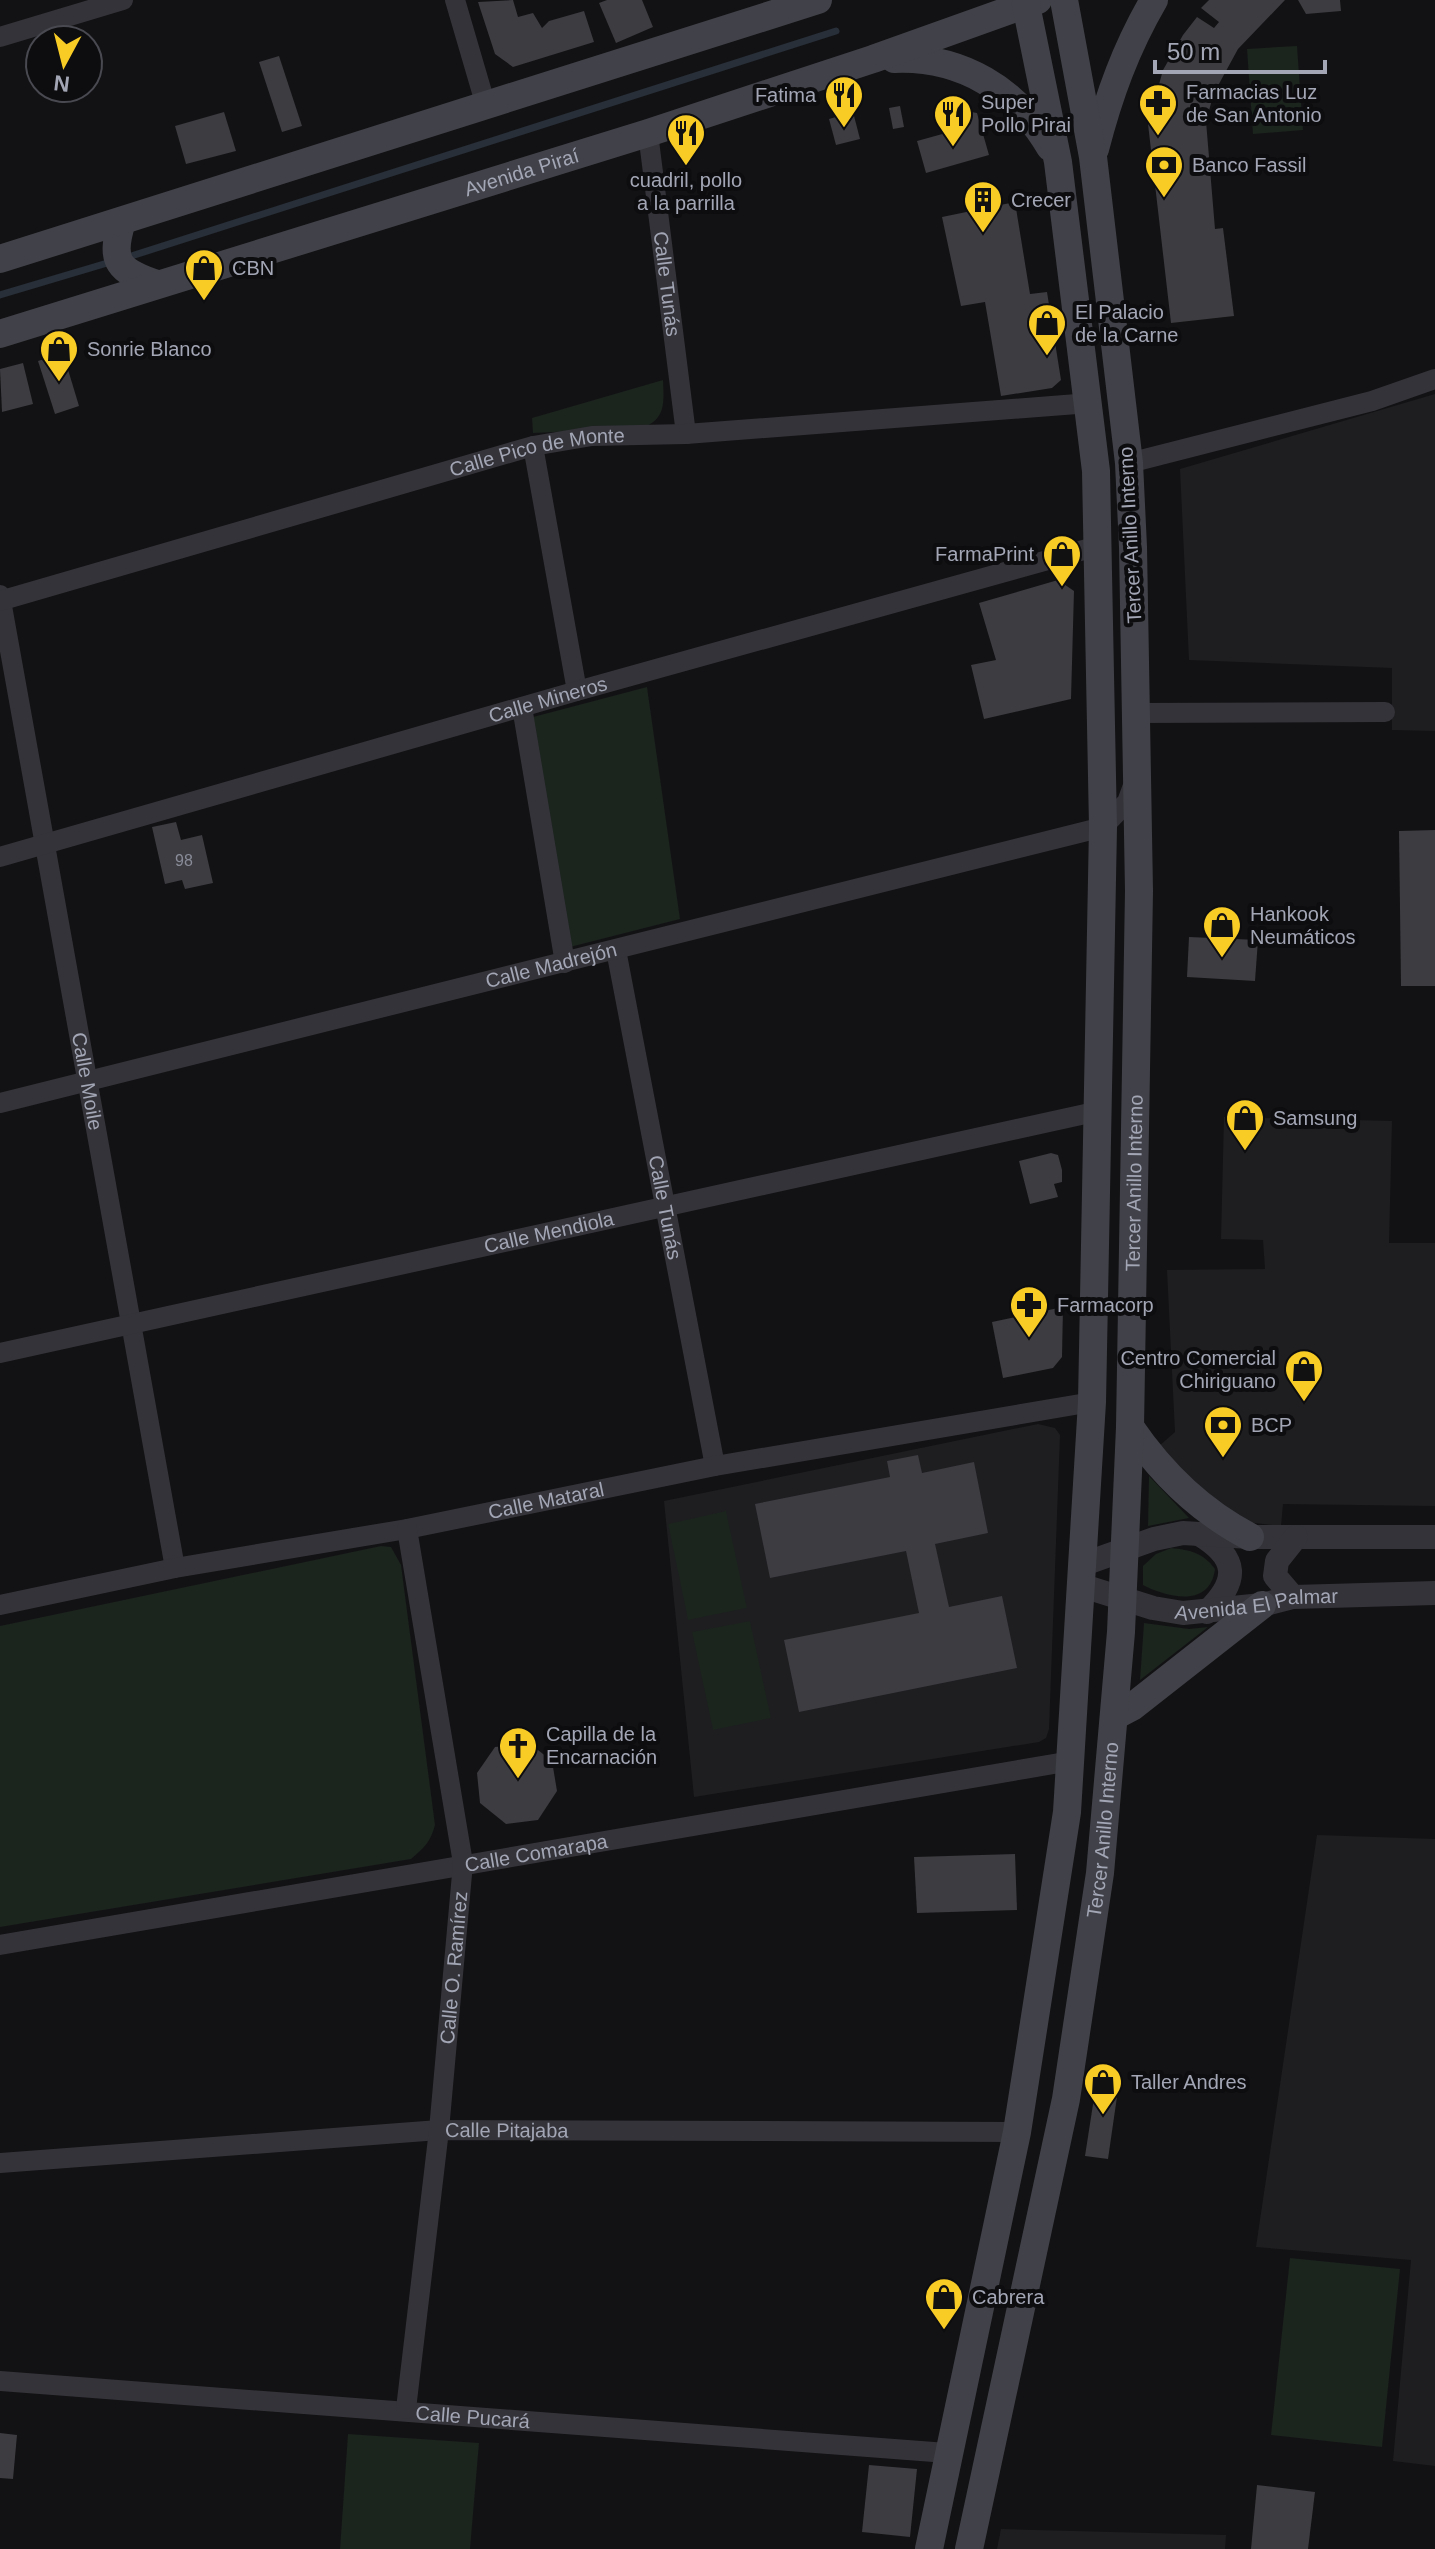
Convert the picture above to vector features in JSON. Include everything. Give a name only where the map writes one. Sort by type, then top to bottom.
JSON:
[{"type":"main road","points":[[0,259],[101,235],[486,106],[818,0]]},
{"type":"main road","name":"Tercer Anillo Interno","points":[[969,2549],[1066,2099],[1100,1873],[1123,1600],[1130,1427],[1139,891],[1133,547],[1129,463],[1093,157],[1064,0]]},
{"type":"main road","points":[[1093,157],[1109,96],[1132,37],[1154,0]]},
{"type":"main road","name":"Tercer Anillo Interno","points":[[929,2549],[1017,2132],[1035,2031],[1071,1761],[1092,1402],[1103,827],[1096,471],[1058,162],[1030,2]]},
{"type":"main road","name":"Avenida Piraí","points":[[0,334],[102,295],[648,133],[873,59],[1030,2]]},
{"type":"main road","points":[[873,59],[919,58],[934,61],[963,68],[1003,90],[1036,122],[1058,162]]},
{"type":"main road","points":[[101,235],[115,252],[120,265],[150,281]]},
{"type":"main road","points":[[101,235],[107,262],[102,295]]},
{"type":"main road","points":[[1096,471],[1114,546],[1120,550],[1133,547]]},
{"type":"main road","points":[[1130,1427],[1197,1504],[1250,1537]]},
{"type":"main road","points":[[1115,1716],[1132,1707],[1262,1605]]},
{"type":"main road","points":[[1071,1761],[1088,1794],[1100,1873]]},
{"type":"main road","points":[[1035,2031],[1042,2089],[1055,2098],[1066,2099]]},
{"type":"main road","points":[[1017,2132],[1028,2138],[1032,2146],[1045,2204]]},
{"type":"street","points":[[0,37],[123,0]]},
{"type":"street","points":[[455,0],[486,106]]},
{"type":"street","name":"Calle Tunás","points":[[648,133],[686,434]]},
{"type":"street","points":[[1129,463],[1372,401],[1435,379]]},
{"type":"street","name":"Calle Pico de Monte","points":[[0,599],[533,446],[592,436],[686,434],[1090,403]]},
{"type":"street","points":[[533,446],[577,691]]},
{"type":"street","name":"Calle Mineros","points":[[0,857],[577,691],[1098,546]]},
{"type":"street","name":"Calle Moile","points":[[0,599],[175,1568]]},
{"type":"street","points":[[522,707],[565,963]]},
{"type":"street","points":[[1136,713],[1385,712]]},
{"type":"street","points":[[1137,768],[1127,802],[1103,827],[1119,837],[1131,853],[1139,891]]},
{"type":"street","name":"Calle Madrejón","points":[[0,1103],[1103,827]]},
{"type":"street","name":"Calle Tunás","points":[[616,950],[715,1466]]},
{"type":"street","name":"Calle Mendiola","points":[[0,1353],[1099,1111]]},
{"type":"street","name":"Calle Mataral","points":[[0,1605],[175,1568],[407,1529],[715,1466],[1092,1402]]},
{"type":"street","name":"Calle O. Ramírez","points":[[406,2409],[439,2130],[463,1863],[407,1529]]},
{"type":"street","points":[[1083,1575],[1125,1549],[1154,1539],[1199,1534],[1435,1537]]},
{"type":"street","points":[[1199,1534],[1222,1552],[1232,1576],[1230,1586],[1207,1612]]},
{"type":"street","points":[[1293,1597],[1275,1576],[1277,1561],[1296,1537]]},
{"type":"street","name":"Avenida El Palmar","points":[[1083,1575],[1123,1600],[1153,1608],[1207,1612],[1262,1605],[1293,1597],[1435,1593]]},
{"type":"street","name":"Calle Comarapa","points":[[0,1945],[463,1863],[1071,1761]]},
{"type":"street","name":"Calle Pitajaba","points":[[0,2163],[439,2130],[1017,2132]]},
{"type":"street","name":"Calle Pucará","points":[[0,2381],[406,2409],[947,2453]]},
{"type":"shaded area","points":[[1297,46],[1303,130],[1253,134],[1247,49]]},
{"type":"shaded area","points":[[663,380],[662,409],[656,420],[642,428],[533,433],[532,418]]},
{"type":"shaded area","points":[[1435,394],[1435,731],[1392,730],[1392,668],[1189,660],[1180,469]]},
{"type":"shaded area","points":[[647,687],[680,919],[570,947],[533,717]]},
{"type":"shaded area","name":"Centro Comercial Chiriguano","points":[[1224,1117],[1392,1121],[1389,1243],[1435,1243],[1435,1506],[1283,1504],[1281,1526],[1246,1522],[1198,1491],[1159,1446],[1175,1432],[1167,1270],[1265,1269],[1263,1240],[1221,1239]]},
{"type":"shaded area","points":[[1038,1424],[1055,1428],[1060,1435],[1049,1729],[1046,1738],[1039,1742],[694,1797],[664,1501]]},
{"type":"shaded area","points":[[1149,1476],[1189,1518],[1148,1526]]},
{"type":"shaded area","points":[[726,1511],[747,1608],[688,1620],[668,1524]]},
{"type":"shaded area","points":[[381,1546],[391,1547],[401,1565],[435,1825],[420,1851],[411,1859],[0,1927],[0,1626]]},
{"type":"shaded area","points":[[1171,1548],[1196,1553],[1215,1569],[1205,1590],[1197,1595],[1175,1596],[1143,1585],[1143,1566],[1156,1554]]},
{"type":"shaded area","points":[[750,1621],[771,1718],[713,1730],[692,1632]]},
{"type":"shaded area","points":[[1144,1623],[1189,1629],[1208,1627],[1140,1680]]},
{"type":"shaded area","points":[[1317,1835],[1435,1839],[1435,2466],[1393,2461],[1411,2260],[1256,2247]]},
{"type":"shaded area","points":[[1290,2258],[1400,2269],[1382,2447],[1271,2435]]},
{"type":"shaded area","points":[[348,2434],[479,2443],[470,2549],[340,2549]]},
{"type":"shaded area","points":[[1001,2529],[1226,2535],[1225,2549],[997,2549]]},
{"type":"building","points":[[513,0],[518,17],[533,13],[542,28],[549,21],[584,11],[594,42],[513,67],[495,54],[478,2]]},
{"type":"building","points":[[607,0],[642,0],[653,27],[616,43],[599,3]]},
{"type":"building","points":[[1209,0],[1285,0],[1238,49],[1214,93],[1206,121],[1215,229],[1223,228],[1234,316],[1171,323],[1148,124],[1163,70],[1183,35],[1197,17],[1214,28],[1219,22],[1201,8]]},
{"type":"building","points":[[1298,0],[1340,0],[1341,11],[1306,14]]},
{"type":"building","points":[[279,56],[302,126],[282,132],[259,62]]},
{"type":"building","points":[[900,106],[904,127],[893,129],[889,108]]},
{"type":"building","name":"Super Pollo Pirai","points":[[939,106],[977,113],[989,155],[926,173],[917,141],[946,133]]},
{"type":"building","points":[[224,112],[236,151],[186,164],[175,126]]},
{"type":"building","name":"Fatima","points":[[853,112],[860,139],[836,145],[829,119]]},
{"type":"building","points":[[1015,202],[1030,294],[1047,292],[1061,380],[1052,388],[1001,396],[985,302],[961,306],[942,217]]},
{"type":"building","name":"Sonrie Blanco","points":[[63,353],[79,406],[55,414],[38,361]]},
{"type":"building","points":[[23,363],[33,404],[2,412],[0,369]]},
{"type":"building","points":[[1058,580],[1074,591],[1071,699],[984,719],[971,665],[996,660],[979,603]]},
{"type":"building","points":[[176,822],[181,840],[202,835],[213,883],[185,889],[182,880],[165,884],[152,827]]},
{"type":"building","points":[[1435,830],[1435,986],[1401,986],[1399,831]]},
{"type":"building","name":"Hankook Neumáticos","points":[[1189,937],[1258,940],[1255,981],[1187,977]]},
{"type":"building","points":[[1051,1153],[1058,1155],[1062,1170],[1062,1182],[1054,1184],[1058,1197],[1030,1204],[1019,1161]]},
{"type":"building","name":"Farmacorp","points":[[1063,1307],[1062,1357],[1053,1368],[1003,1378],[992,1322]]},
{"type":"building","points":[[918,1455],[922,1473],[974,1462],[988,1533],[935,1544],[949,1607],[1002,1596],[1017,1668],[799,1712],[784,1640],[919,1613],[906,1551],[770,1578],[755,1504],[890,1477],[887,1461]]},
{"type":"building","points":[[529,1743],[552,1761],[557,1791],[538,1820],[506,1824],[480,1803],[477,1773],[495,1747]]},
{"type":"building","points":[[1015,1854],[1017,1910],[917,1913],[914,1857]]},
{"type":"building","name":"Taller Andres","points":[[1098,2072],[1120,2076],[1108,2159],[1085,2156]]},
{"type":"building","points":[[0,2433],[17,2435],[13,2479],[0,2478]]},
{"type":"building","points":[[869,2465],[917,2469],[910,2537],[862,2532]]},
{"type":"building","points":[[1257,2485],[1315,2492],[1308,2549],[1251,2549]]},
{"type":"waterway","points":[[125,258],[836,31]]},
{"type":"waterway","points":[[0,295],[114,261]]},
{"type":"place","name":"Fatima","points":[[844,129]]},
{"type":"place","name":"Farmacias Luz de San Antonio","points":[[1158,137]]},
{"type":"place","name":"Super Pollo Pirai","points":[[953,148]]},
{"type":"place","name":"cuadril, pollo a la parrilla","points":[[686,167]]},
{"type":"place","name":"Banco Fassil","points":[[1164,199]]},
{"type":"place","name":"Crecer","points":[[983,234]]},
{"type":"place","name":"CBN","points":[[204,302]]},
{"type":"place","name":"El Palacio de la Carne","points":[[1047,357]]},
{"type":"place","name":"Sonrie Blanco","points":[[59,383]]},
{"type":"place","name":"FarmaPrint","points":[[1062,588]]},
{"type":"place","name":"Hankook Neumáticos","points":[[1222,959]]},
{"type":"place","name":"Samsung","points":[[1245,1152]]},
{"type":"place","name":"Farmacorp","points":[[1029,1339]]},
{"type":"place","name":"Centro Comercial Chiriguano","points":[[1304,1403]]},
{"type":"place","name":"BCP","points":[[1223,1459]]},
{"type":"place","name":"Capilla de la Encarnación","points":[[518,1780]]},
{"type":"place","name":"Taller Andres","points":[[1103,2116]]},
{"type":"place","name":"Cabrera","points":[[944,2331]]}]
